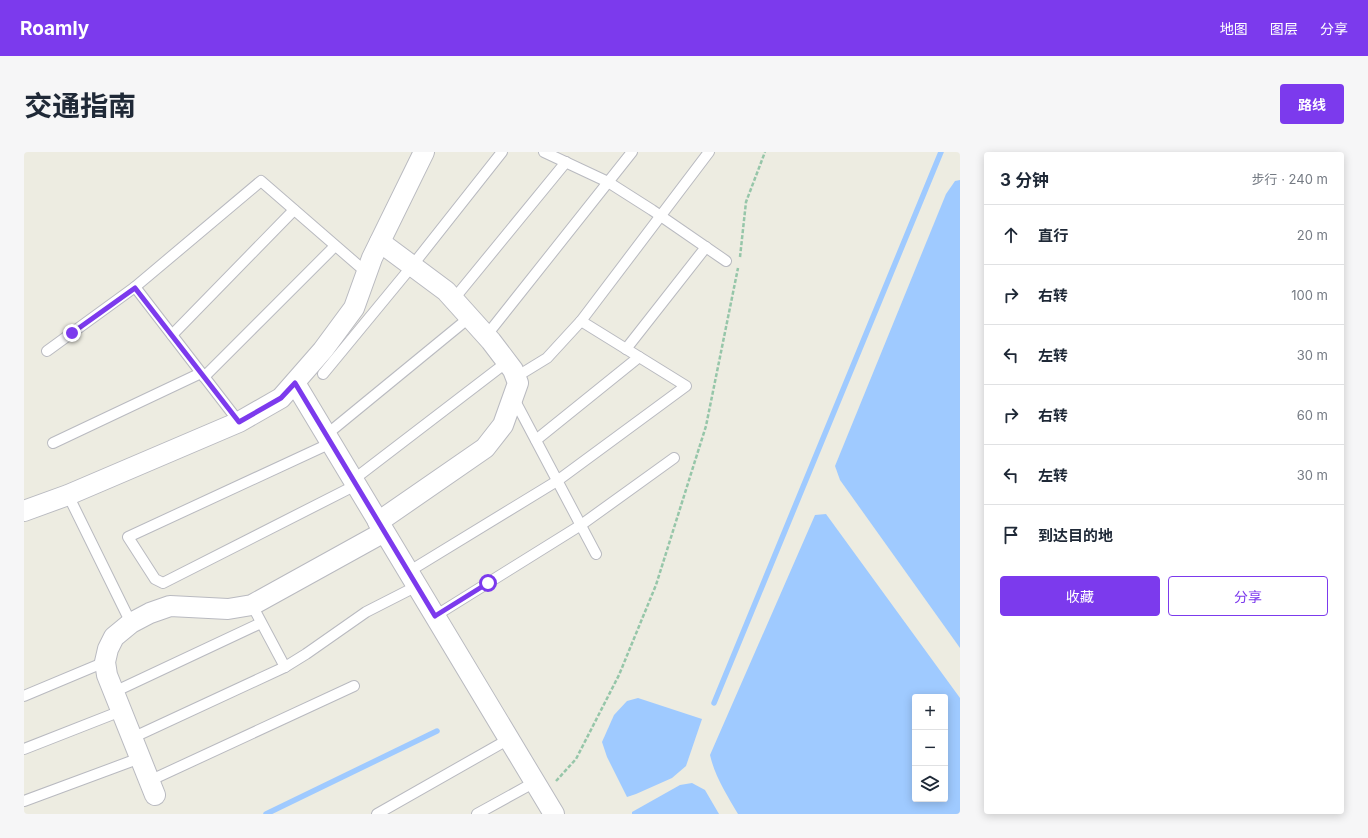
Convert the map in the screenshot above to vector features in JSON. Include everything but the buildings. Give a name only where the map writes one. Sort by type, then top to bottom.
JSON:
[{"type":"street","points":[[24,511],[68,495],[239,422],[281,398],[323,350],[354,308],[380,242],[424,152]]},
{"type":"street","points":[[152,788],[107,675],[105,662],[108,649],[114,637],[131,623],[150,613],[170,606],[228,609],[252,605],[381,527],[485,448],[503,425],[518,383],[511,370],[486,336],[446,291],[380,242]]},
{"type":"street","points":[[295,383],[554,814]]},
{"type":"lane","points":[[323,374],[412,266],[502,152]]},
{"type":"lane","points":[[544,152],[558,155],[566,162],[608,182],[726,262]]},
{"type":"lane","points":[[486,336],[632,152]]},
{"type":"lane","points":[[470,318],[328,439],[128,537],[155,579],[162,583],[355,483],[511,370],[547,358],[581,321],[709,152]]},
{"type":"lane","points":[[453,300],[566,162]]},
{"type":"lane","points":[[46,351],[135,288],[261,182],[367,273]]},
{"type":"lane","points":[[172,335],[294,210]]},
{"type":"lane","points":[[53,443],[203,375],[335,246]]},
{"type":"lane","points":[[626,349],[706,247]]},
{"type":"lane","points":[[135,288],[239,422]]},
{"type":"lane","points":[[132,738],[285,667],[306,654],[557,481],[686,386],[581,321]]},
{"type":"lane","points":[[536,440],[639,357]]},
{"type":"lane","points":[[513,397],[596,554]]},
{"type":"lane","points":[[435,616],[581,525],[674,458]]},
{"type":"lane","points":[[68,495],[131,623]]},
{"type":"lane","points":[[252,605],[285,667]]},
{"type":"lane","points":[[114,692],[261,623]]},
{"type":"lane","points":[[24,696],[105,662]]},
{"type":"lane","points":[[152,788],[354,686]]},
{"type":"lane","points":[[24,748],[121,711]]},
{"type":"lane","points":[[377,814],[509,739]]},
{"type":"lane","points":[[24,801],[140,758]]},
{"type":"lane","points":[[477,814],[539,788]]},
{"type":"path","points":[[539,788],[561,777],[576,759],[619,675],[656,585],[706,426],[739,262],[746,202],[766,152]]},
{"type":"water","points":[[960,180],[960,648],[840,480],[835,466],[946,194],[955,181]]},
{"type":"water","points":[[826,514],[960,698],[960,814],[738,814],[718,778],[710,755],[815,515]]},
{"type":"water","points":[[638,698],[702,719],[686,766],[672,778],[627,797],[607,757],[602,742],[614,715],[627,701]]},
{"type":"water","points":[[692,783],[705,790],[719,814],[632,814],[632,812],[680,785]]},
{"type":"waterway","points":[[714,703],[941,152]]},
{"type":"waterway","points":[[266,814],[437,731]]},
{"type":"route","points":[[72,333],[135,288],[239,422],[281,398],[295,383],[435,616],[488,583]]}]
